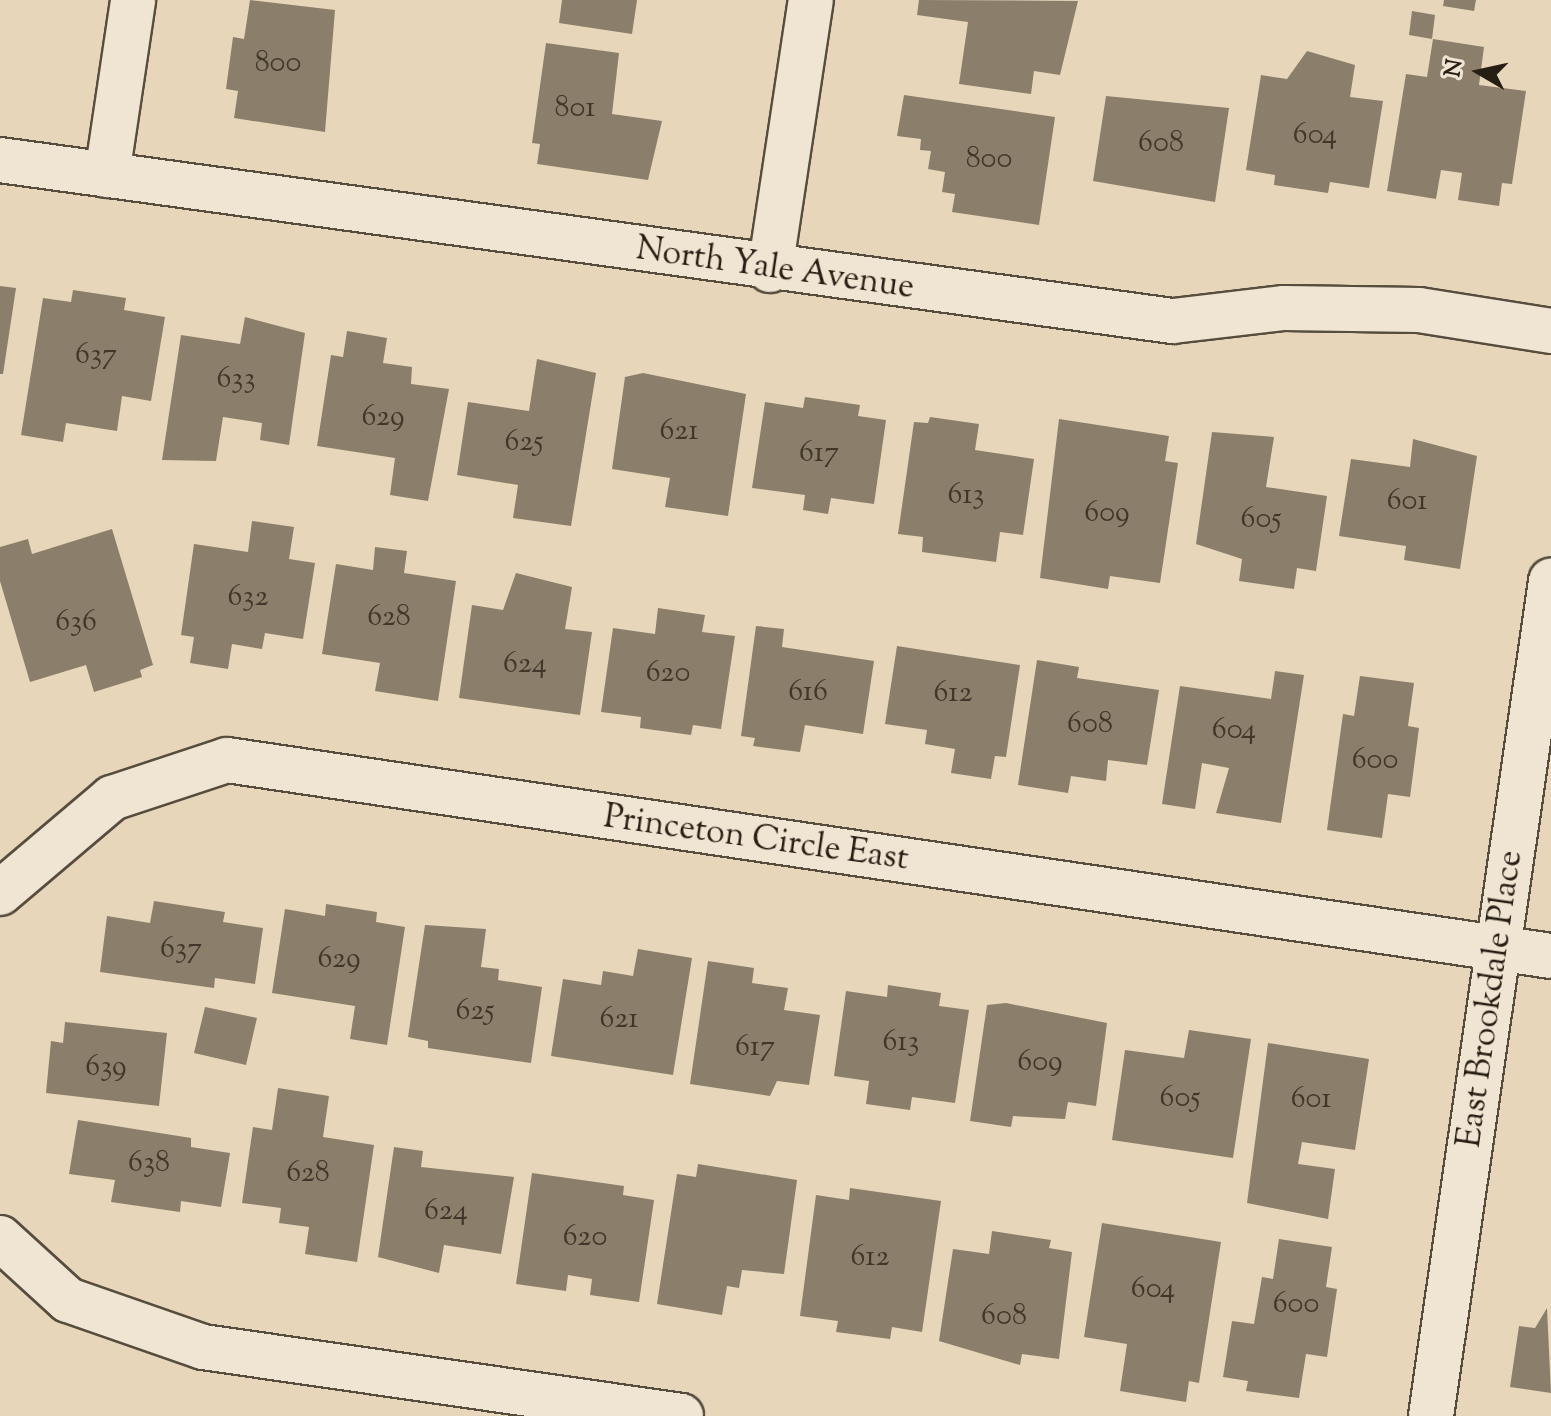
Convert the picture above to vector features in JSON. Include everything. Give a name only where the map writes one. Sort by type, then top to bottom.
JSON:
[{"type":"street","points":[[107,175],[133,0]]},
{"type":"street","points":[[770,270],[811,0]]},
{"type":"street","name":"North Yale Avenue","points":[[0,160],[770,270],[1173,321],[1284,308],[1419,310],[1551,331]]},
{"type":"street","name":"East Brookdale Place","points":[[1431,1416],[1551,581]]},
{"type":"street","name":"Princeton Circle East","points":[[0,893],[112,798],[227,760],[1551,956]]},
{"type":"street","points":[[0,1238],[68,1300],[203,1347],[681,1416]]},
{"type":"building","points":[[250,0],[335,10],[325,132],[234,118],[238,91],[226,89],[233,37],[244,39]]},
{"type":"building","points":[[562,0],[637,0],[632,34],[559,23]]},
{"type":"building","points":[[919,0],[1078,1],[1060,75],[1034,71],[1031,94],[959,84],[968,22],[917,15]]},
{"type":"building","points":[[1444,0],[1476,0],[1474,11],[1443,6]]},
{"type":"building","points":[[1412,11],[1435,15],[1432,39],[1409,35]]},
{"type":"building","points":[[1433,39],[1484,47],[1479,85],[1526,91],[1512,184],[1502,183],[1499,206],[1458,200],[1462,173],[1441,170],[1436,199],[1387,191],[1406,74],[1427,77]]},
{"type":"building","points":[[546,43],[619,53],[612,114],[662,121],[648,180],[537,164],[540,144],[532,143]]},
{"type":"building","points":[[1307,51],[1355,65],[1350,97],[1383,101],[1369,188],[1330,182],[1328,193],[1274,185],[1275,175],[1246,170],[1261,75],[1287,79]]},
{"type":"building","points":[[904,95],[1055,117],[1039,225],[952,212],[955,194],[942,192],[945,172],[928,169],[931,151],[920,150],[921,139],[897,136]]},
{"type":"building","points":[[1106,96],[1229,108],[1215,202],[1093,181]]},
{"type":"building","points":[[0,286],[16,288],[3,374],[0,374]]},
{"type":"building","points":[[73,290],[126,298],[124,310],[165,317],[151,401],[122,396],[117,431],[66,423],[63,442],[21,435],[43,298],[71,302]]},
{"type":"building","points":[[245,317],[305,333],[289,445],[260,440],[262,423],[223,417],[216,461],[162,460],[181,335],[240,344]]},
{"type":"building","points":[[347,331],[387,338],[383,363],[412,367],[411,384],[449,389],[428,501],[390,495],[395,458],[317,446],[331,355],[343,357]]},
{"type":"building","points":[[537,359],[596,373],[571,526],[513,518],[518,485],[457,475],[468,402],[529,411]]},
{"type":"building","points":[[643,373],[746,394],[728,516],[665,507],[670,478],[612,469],[625,377]]},
{"type":"building","points":[[805,397],[860,405],[858,416],[886,420],[874,504],[831,498],[828,514],[803,510],[805,495],[752,488],[765,402],[803,408]]},
{"type":"building","points":[[930,417],[979,424],[975,450],[1034,459],[1023,535],[1000,532],[996,562],[922,552],[923,537],[898,534],[914,422],[928,423]]},
{"type":"building","points":[[1059,419],[1169,436],[1165,461],[1178,463],[1160,583],[1110,576],[1108,589],[1040,578]]},
{"type":"building","points":[[1212,432],[1274,437],[1266,487],[1327,496],[1316,571],[1297,568],[1294,589],[1239,581],[1242,559],[1196,544]]},
{"type":"building","points":[[1413,439],[1477,456],[1460,569],[1404,560],[1406,546],[1339,536],[1351,459],[1410,467]]},
{"type":"building","points":[[252,521],[294,527],[289,559],[315,563],[303,639],[265,633],[262,649],[232,644],[228,669],[190,663],[194,637],[181,635],[194,544],[248,552]]},
{"type":"building","points":[[112,529],[153,665],[140,670],[142,677],[94,692],[86,665],[30,682],[0,581],[0,547],[28,539],[32,554]]},
{"type":"building","points":[[375,547],[407,551],[404,573],[456,581],[438,701],[375,691],[380,663],[322,654],[336,564],[373,570]]},
{"type":"building","points":[[516,573],[572,587],[565,629],[592,632],[580,715],[459,698],[472,605],[503,610]]},
{"type":"building","points":[[658,608],[705,615],[702,632],[735,636],[721,729],[693,725],[691,735],[640,728],[641,717],[601,712],[613,628],[655,634]]},
{"type":"building","points":[[756,626],[784,629],[782,647],[874,661],[863,734],[805,725],[800,752],[753,746],[755,738],[741,736]]},
{"type":"building","points":[[897,646],[1020,665],[1006,757],[995,756],[991,779],[951,773],[955,749],[925,744],[927,730],[885,724]]},
{"type":"building","points":[[1037,660],[1079,667],[1077,678],[1159,690],[1147,765],[1108,760],[1106,781],[1071,776],[1068,793],[1018,785]]},
{"type":"building","points":[[1275,671],[1304,675],[1281,823],[1216,813],[1229,768],[1202,763],[1195,809],[1162,804],[1180,686],[1271,699]]},
{"type":"building","points":[[1360,676],[1414,683],[1408,726],[1419,728],[1410,797],[1388,794],[1382,838],[1327,830],[1343,714],[1354,716]]},
{"type":"building","points":[[154,901],[225,912],[223,922],[263,928],[255,984],[215,978],[214,988],[100,972],[107,916],[150,923]]},
{"type":"building","points":[[326,904],[377,912],[376,922],[405,927],[387,1045],[350,1039],[355,1006],[272,993],[285,909],[325,916]]},
{"type":"building","points":[[425,925],[486,929],[481,967],[499,969],[498,980],[542,987],[531,1063],[428,1048],[428,1041],[408,1037]]},
{"type":"building","points":[[638,949],[692,958],[673,1075],[551,1056],[563,979],[601,985],[603,971],[633,976]]},
{"type":"building","points":[[708,961],[754,968],[752,983],[788,988],[784,1010],[820,1015],[809,1085],[777,1081],[770,1096],[690,1084]]},
{"type":"building","points":[[888,985],[941,993],[939,1006],[969,1010],[955,1103],[912,1097],[910,1110],[866,1104],[869,1081],[834,1076],[846,991],[887,997]]},
{"type":"building","points":[[1006,1003],[1107,1023],[1096,1106],[1068,1102],[1065,1119],[1013,1116],[1011,1127],[970,1121],[987,1005]]},
{"type":"building","points":[[205,1007],[257,1018],[246,1065],[194,1053]]},
{"type":"building","points":[[65,1022],[167,1033],[159,1106],[46,1093],[51,1041],[63,1043]]},
{"type":"building","points":[[1189,1030],[1251,1039],[1233,1158],[1112,1140],[1125,1050],[1184,1058]]},
{"type":"building","points":[[1268,1043],[1369,1059],[1355,1150],[1302,1142],[1298,1164],[1335,1169],[1328,1219],[1247,1203]]},
{"type":"building","points":[[278,1088],[329,1096],[323,1137],[374,1145],[357,1262],[305,1254],[309,1227],[279,1223],[281,1208],[242,1203],[253,1127],[272,1130]]},
{"type":"building","points":[[78,1120],[191,1138],[191,1147],[230,1153],[221,1207],[181,1201],[180,1212],[111,1202],[115,1180],[69,1174]]},
{"type":"building","points":[[394,1147],[423,1151],[421,1167],[514,1177],[501,1254],[444,1245],[439,1273],[378,1257]]},
{"type":"building","points":[[698,1164],[797,1180],[784,1274],[742,1270],[739,1288],[727,1286],[722,1315],[657,1304],[677,1174],[696,1177]]},
{"type":"building","points":[[532,1173],[624,1186],[623,1195],[654,1200],[639,1302],[590,1295],[592,1279],[568,1275],[566,1291],[516,1284]]},
{"type":"building","points":[[850,1188],[941,1201],[922,1332],[892,1327],[890,1339],[836,1332],[838,1321],[800,1316],[816,1195],[849,1200]]},
{"type":"building","points":[[1102,1223],[1221,1242],[1199,1383],[1189,1381],[1186,1402],[1120,1391],[1127,1344],[1084,1337]]},
{"type":"building","points":[[992,1231],[1051,1240],[1049,1248],[1072,1252],[1059,1359],[1022,1354],[1020,1365],[939,1341],[953,1249],[989,1254]]},
{"type":"building","points":[[1279,1239],[1332,1247],[1326,1287],[1337,1289],[1327,1357],[1306,1354],[1299,1398],[1246,1391],[1248,1381],[1223,1377],[1232,1321],[1254,1324],[1262,1277],[1273,1279]]},
{"type":"building","points":[[1547,1308],[1551,1393],[1510,1387],[1519,1326],[1535,1328]]}]
